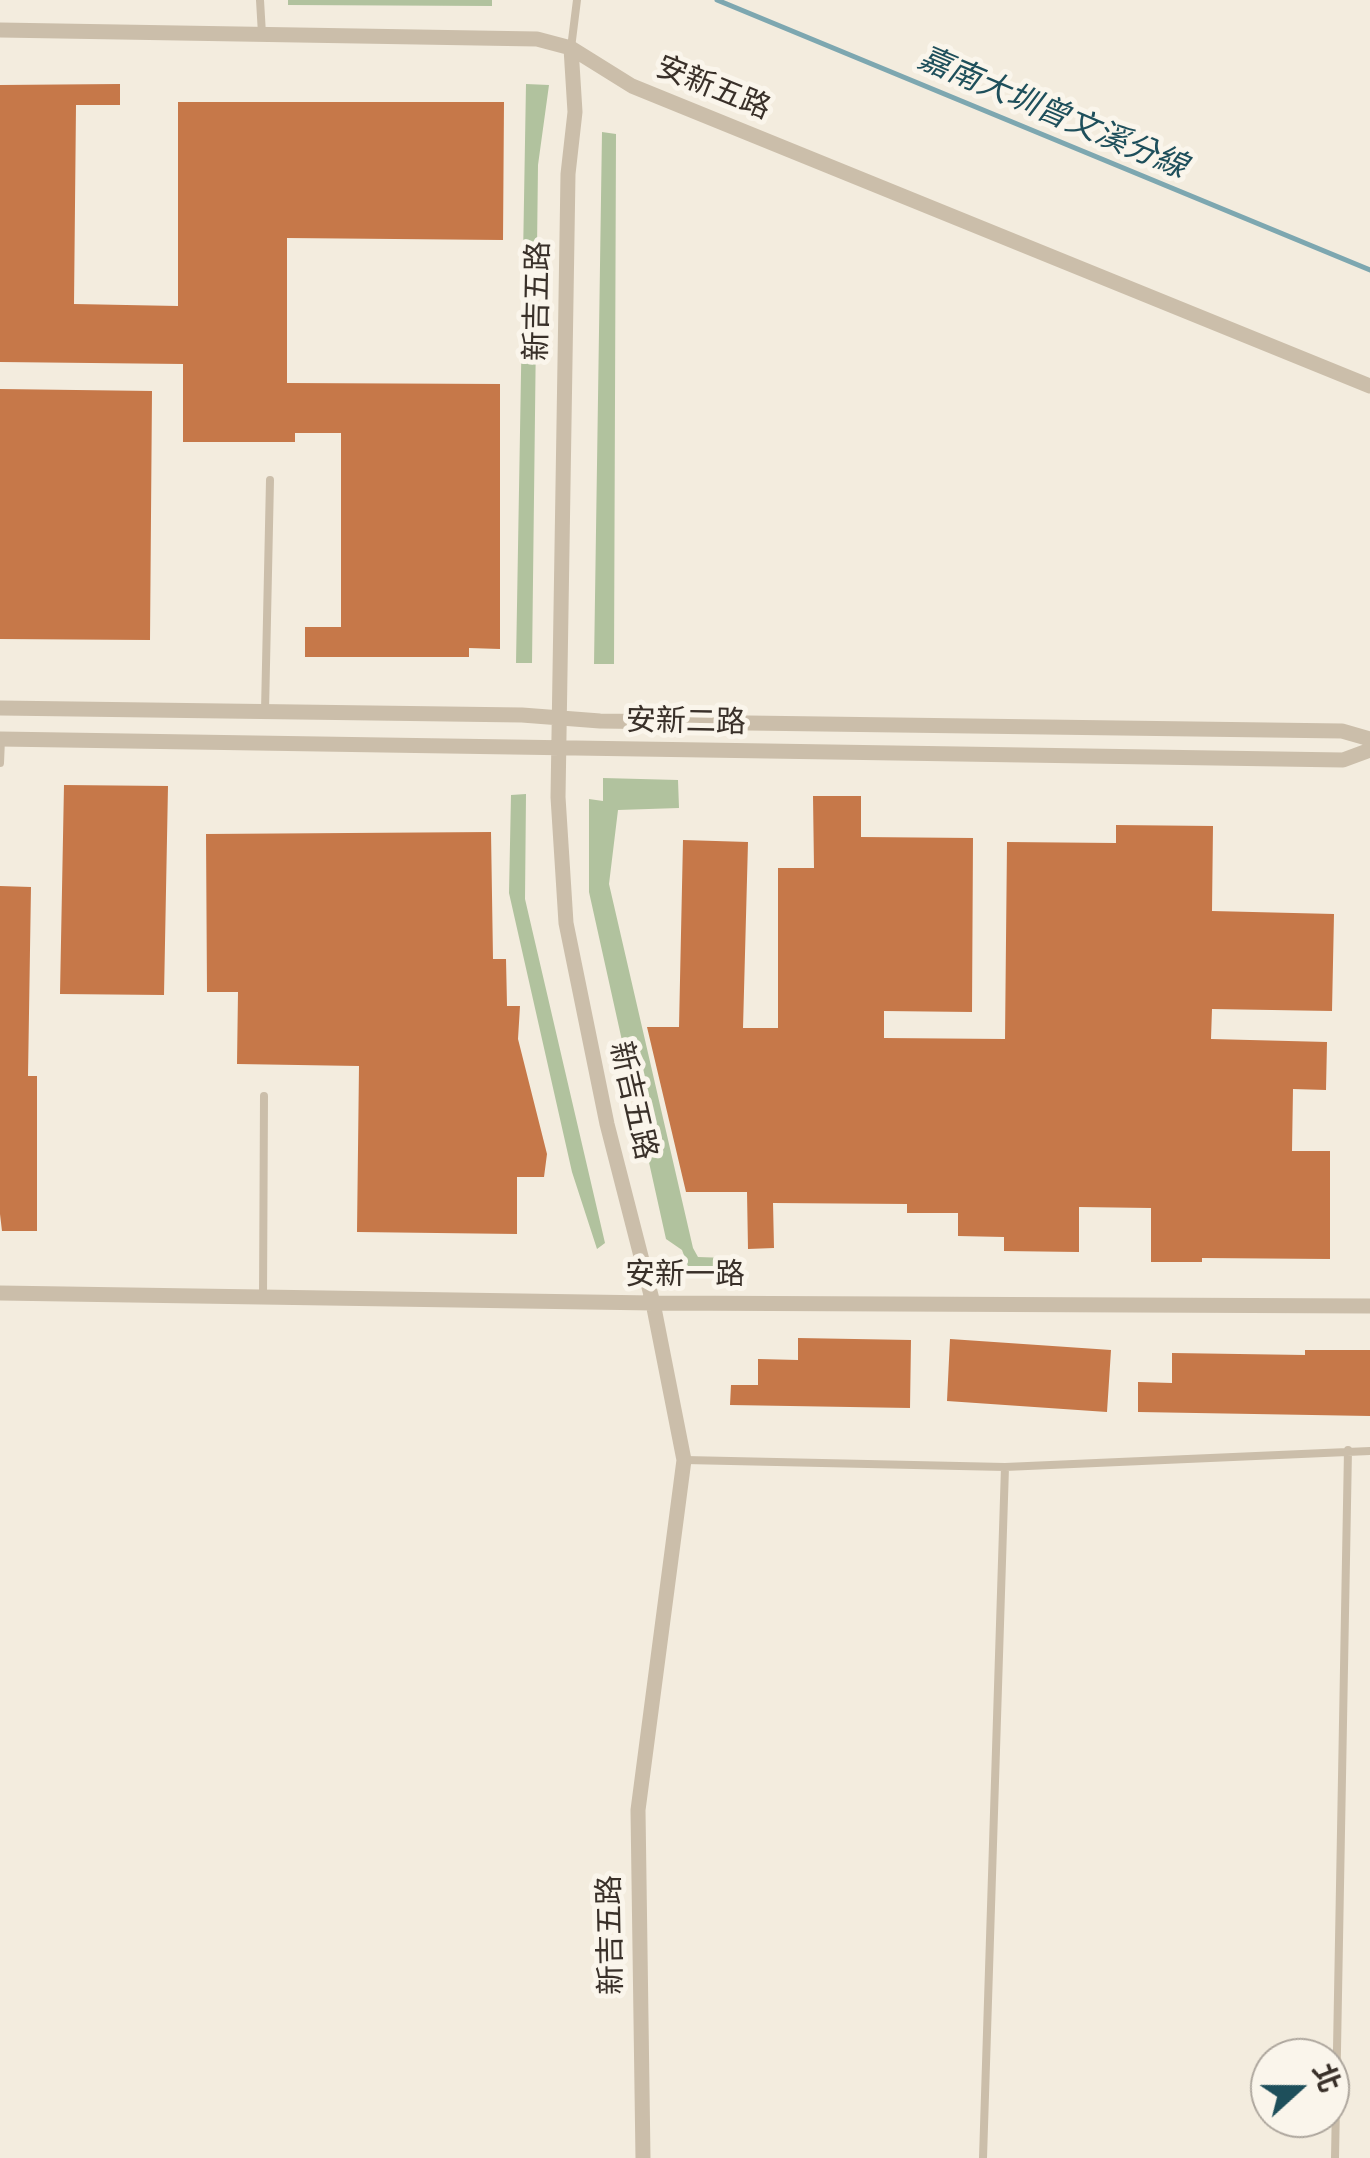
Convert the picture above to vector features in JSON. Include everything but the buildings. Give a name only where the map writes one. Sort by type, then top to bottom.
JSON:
[{"type":"street","name":"安新五路","points":[[0,30],[538,39],[571,48],[632,86],[1370,386]]},
{"type":"street","name":"新吉五路","points":[[571,48],[574,112],[568,174],[558,797],[566,923],[607,1124],[653,1303],[684,1460],[638,1810],[643,2158]]},
{"type":"street","name":"安新二路","points":[[0,708],[1342,731],[1370,739]]},
{"type":"street","name":"安新二路","points":[[0,740],[1343,760],[1370,750]]},
{"type":"street","name":"安新一路","points":[[0,1293],[653,1303],[1370,1306]]},
{"type":"lane","points":[[260,0],[262,34]]},
{"type":"lane","points":[[571,48],[577,0]]},
{"type":"lane","points":[[265,712],[270,480]]},
{"type":"lane","points":[[0,740],[0,764]]},
{"type":"lane","points":[[263,1297],[264,1096]]},
{"type":"lane","points":[[1335,2158],[1348,1450]]},
{"type":"lane","points":[[684,1460],[1005,1467],[1370,1450]]},
{"type":"lane","points":[[983,2158],[1005,1467]]},
{"type":"green space","points":[[288,0],[492,0],[492,6],[288,5]]},
{"type":"green space","points":[[526,84],[549,85],[538,165],[532,663],[516,663]]},
{"type":"green space","points":[[602,132],[616,134],[614,664],[594,664]]},
{"type":"green space","points":[[603,778],[678,780],[679,808],[618,810],[609,884],[693,1248],[698,1257],[727,1258],[726,1272],[689,1269],[682,1250],[666,1239],[589,892],[589,799],[603,801]]},
{"type":"green space","points":[[526,794],[525,899],[605,1243],[597,1249],[572,1172],[509,893],[511,795]]},
{"type":"waterway","name":"嘉南大圳曾文溪分線","points":[[717,0],[1370,270]]}]
